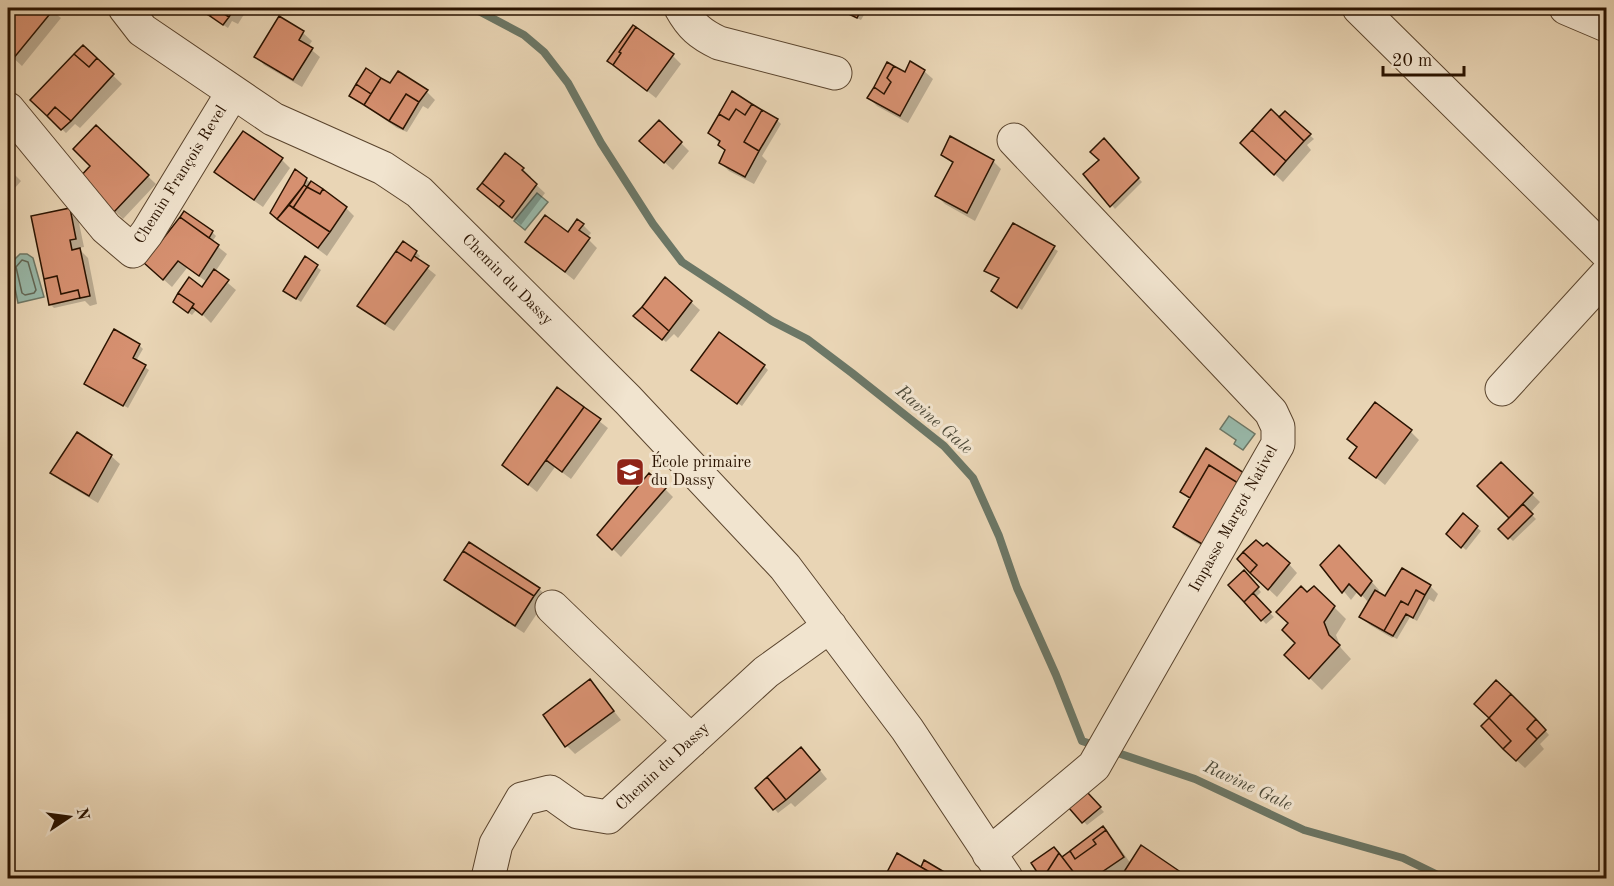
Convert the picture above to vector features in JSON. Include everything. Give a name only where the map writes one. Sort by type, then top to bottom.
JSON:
[{"type":"street","name":"Chemin du Dassy","points":[[125,8],[142,30],[273,119],[383,168],[419,192],[628,400],[785,567],[908,729],[997,866]]},
{"type":"street","points":[[681,8],[690,24],[702,35],[719,43],[834,73]]},
{"type":"street","points":[[1359,8],[1606,252]]},
{"type":"street","points":[[1566,8],[1606,25]]},
{"type":"street","name":"Chemin François Revel","points":[[8,109],[106,228],[133,250],[147,233],[233,92]]},
{"type":"street","name":"Impasse Margot Nativel","points":[[997,866],[1094,766],[1278,444],[1278,427],[1271,412],[1014,140]]},
{"type":"street","points":[[1502,389],[1606,275]]},
{"type":"street","points":[[552,607],[691,741]]},
{"type":"street","name":"Chemin du Dassy","points":[[488,879],[496,844],[522,799],[550,792],[578,812],[608,817],[766,672],[830,626]]},
{"type":"water","points":[[537,193],[548,202],[525,230],[514,221]]},
{"type":"water","points":[[20,254],[27,254],[33,258],[44,297],[18,303],[10,264]]},
{"type":"water","points":[[1229,416],[1255,434],[1243,450],[1234,444],[1236,440],[1220,429]]},
{"type":"building","points":[[8,8],[54,9],[13,59],[8,54]]},
{"type":"building","points":[[196,8],[215,8],[210,16]]},
{"type":"building","points":[[215,8],[235,8],[229,17]]},
{"type":"building","points":[[215,8],[229,17],[223,25],[210,16]]},
{"type":"building","points":[[839,8],[862,8],[857,18]]},
{"type":"building","points":[[279,16],[304,31],[299,40],[313,48],[293,80],[254,57]]},
{"type":"building","points":[[633,25],[636,27],[613,65],[607,61]]},
{"type":"building","points":[[636,27],[674,54],[647,91],[613,65]]},
{"type":"building","points":[[83,45],[97,58],[89,67],[74,54]]},
{"type":"building","points":[[74,54],[89,67],[97,58],[114,74],[71,121],[55,107],[47,116],[30,100]]},
{"type":"building","points":[[910,61],[925,70],[900,116],[867,98],[874,87],[884,94],[891,82],[887,78],[894,66],[905,72]]},
{"type":"building","points":[[887,62],[894,66],[887,78],[891,82],[884,94],[874,87]]},
{"type":"building","points":[[366,68],[381,78],[371,94],[356,84]]},
{"type":"building","points":[[398,71],[428,90],[419,102],[406,94],[389,121],[364,105],[381,78],[390,83]]},
{"type":"building","points":[[356,84],[371,94],[364,105],[349,96]]},
{"type":"building","points":[[732,91],[752,104],[745,115],[736,109],[729,120],[719,114]]},
{"type":"building","points":[[406,94],[419,102],[403,129],[389,121]]},
{"type":"building","points":[[752,104],[762,110],[744,142],[759,151],[745,177],[719,163],[725,150],[718,145],[720,141],[708,133],[719,114],[729,120],[736,109],[745,115]]},
{"type":"building","points":[[55,107],[71,121],[61,130],[47,116]]},
{"type":"building","points":[[1271,109],[1304,141],[1286,161],[1252,130]]},
{"type":"building","points":[[762,110],[778,119],[759,151],[744,142]]},
{"type":"building","points":[[1285,111],[1311,134],[1304,141],[1279,117]]},
{"type":"building","points":[[659,120],[682,142],[664,163],[639,141]]},
{"type":"building","points":[[96,125],[149,175],[114,212],[79,178],[90,166],[73,149]]},
{"type":"building","points":[[1252,130],[1286,161],[1274,175],[1240,143]]},
{"type":"building","points":[[243,131],[283,158],[254,200],[214,172]]},
{"type":"building","points":[[950,136],[994,160],[967,213],[935,196],[953,162],[941,155]]},
{"type":"building","points":[[1104,138],[1139,178],[1110,207],[1083,174],[1099,160],[1090,152]]},
{"type":"building","points":[[505,153],[524,168],[522,170],[537,184],[512,218],[499,207],[504,201],[482,183]]},
{"type":"building","points":[[295,169],[307,178],[277,219],[270,213]]},
{"type":"building","points":[[311,181],[323,189],[320,194],[307,187]]},
{"type":"building","points":[[482,183],[504,201],[499,207],[477,189]]},
{"type":"building","points":[[304,185],[307,187],[293,208],[289,205]]},
{"type":"building","points":[[307,187],[320,194],[323,189],[347,207],[330,232],[293,208]]},
{"type":"building","points":[[289,205],[330,232],[318,248],[277,219]]},
{"type":"building","points":[[70,208],[76,239],[70,240],[72,250],[80,248],[90,296],[80,298],[78,290],[61,294],[57,276],[44,279],[31,216]]},
{"type":"building","points":[[184,211],[213,231],[209,238],[180,217]]},
{"type":"building","points":[[545,215],[568,232],[577,219],[584,224],[579,230],[590,238],[565,272],[525,242]]},
{"type":"building","points":[[180,217],[219,245],[199,276],[178,261],[163,280],[144,263]]},
{"type":"building","points":[[1013,223],[1055,246],[1017,308],[991,291],[999,278],[984,271]]},
{"type":"building","points":[[403,241],[417,251],[411,261],[396,251]]},
{"type":"building","points":[[396,251],[411,261],[414,256],[429,266],[385,324],[357,306]]},
{"type":"building","points":[[305,256],[318,265],[296,299],[283,291]]},
{"type":"building","points":[[214,269],[229,280],[202,315],[192,307],[194,304],[178,293],[189,277],[202,287]]},
{"type":"building","points":[[57,276],[61,294],[78,290],[80,298],[49,305],[44,279]]},
{"type":"building","points":[[665,277],[692,301],[669,331],[642,307]]},
{"type":"building","points":[[178,293],[194,304],[188,313],[173,302]]},
{"type":"building","points":[[642,307],[669,331],[662,340],[633,316]]},
{"type":"building","points":[[114,329],[140,344],[133,358],[146,365],[123,406],[84,384]]},
{"type":"building","points":[[719,332],[765,365],[737,404],[691,370]]},
{"type":"building","points":[[557,387],[584,407],[528,485],[502,465]]},
{"type":"building","points":[[1375,402],[1412,430],[1376,478],[1349,458],[1357,447],[1347,439]]},
{"type":"building","points":[[584,407],[601,419],[562,472],[546,460]]},
{"type":"building","points":[[77,432],[112,455],[89,496],[50,473]]},
{"type":"building","points":[[1206,448],[1244,473],[1238,483],[1209,465],[1190,498],[1180,492]]},
{"type":"building","points":[[1501,462],[1533,493],[1509,518],[1477,486]]},
{"type":"building","points":[[1209,465],[1238,483],[1202,544],[1173,527]]},
{"type":"building","points":[[649,473],[666,488],[612,550],[597,535]]},
{"type":"building","points":[[1523,504],[1533,514],[1508,539],[1498,529]]},
{"type":"building","points":[[1463,513],[1478,526],[1461,548],[1446,534]]},
{"type":"building","points":[[1256,540],[1263,546],[1267,543],[1290,563],[1268,590],[1250,573],[1257,565],[1243,552]]},
{"type":"building","points":[[469,542],[540,588],[534,596],[463,551]]},
{"type":"building","points":[[1339,545],[1372,581],[1361,596],[1349,584],[1342,593],[1320,565]]},
{"type":"building","points":[[463,551],[534,596],[515,626],[444,580]]},
{"type":"building","points":[[1243,552],[1257,565],[1250,573],[1237,559]]},
{"type":"building","points":[[1402,568],[1431,585],[1425,595],[1416,590],[1408,605],[1401,601],[1384,631],[1359,617],[1375,590],[1385,596]]},
{"type":"building","points":[[1244,570],[1259,587],[1244,602],[1228,585]]},
{"type":"building","points":[[1301,586],[1307,592],[1314,586],[1335,606],[1324,622],[1329,635],[1340,645],[1309,679],[1284,655],[1295,643],[1282,630],[1288,623],[1276,612]]},
{"type":"building","points":[[1416,590],[1425,595],[1413,618],[1406,614],[1393,636],[1384,631],[1401,601],[1408,605]]},
{"type":"building","points":[[1253,593],[1271,612],[1261,621],[1244,602]]},
{"type":"building","points":[[590,679],[614,711],[565,747],[543,715]]},
{"type":"building","points":[[1496,680],[1511,694],[1489,718],[1474,704]]},
{"type":"building","points":[[1511,694],[1536,719],[1527,729],[1537,739],[1516,761],[1503,749],[1511,741],[1489,718]]},
{"type":"building","points":[[1489,718],[1511,741],[1503,749],[1481,726]]},
{"type":"building","points":[[1536,719],[1546,730],[1537,739],[1527,729]]},
{"type":"building","points":[[801,747],[820,770],[786,800],[767,777]]},
{"type":"building","points":[[767,777],[786,800],[773,810],[755,788]]},
{"type":"building","points":[[1087,792],[1101,807],[1082,823],[1069,808]]},
{"type":"building","points":[[1103,826],[1106,830],[1093,840],[1096,844],[1075,859],[1070,851]]},
{"type":"building","points":[[1106,830],[1124,857],[1093,878],[1078,878],[1062,857],[1070,851],[1075,859],[1096,844],[1093,840]]},
{"type":"building","points":[[1141,845],[1188,877],[1120,878]]},
{"type":"building","points":[[1054,847],[1059,853],[1041,878],[1031,863]]},
{"type":"building","points":[[897,853],[921,867],[940,878],[884,878]]},
{"type":"building","points":[[1059,853],[1062,857],[1078,878],[1043,878]]},
{"type":"building","points":[[924,860],[951,876],[940,878],[921,867]]},
{"type":"waterway","name":"Ravine Gale","points":[[473,8],[524,35],[544,52],[568,83],[601,143],[653,224],[682,262],[772,321],[807,339],[944,446],[973,478],[999,536],[1017,588],[1056,675],[1082,741],[1097,746]]},
{"type":"waterway","name":"Ravine Gale","points":[[1109,750],[1195,779],[1304,830],[1403,858],[1444,878]]},
{"type":"place","name":"École primaire du Dassy","points":[[630,472]]}]
